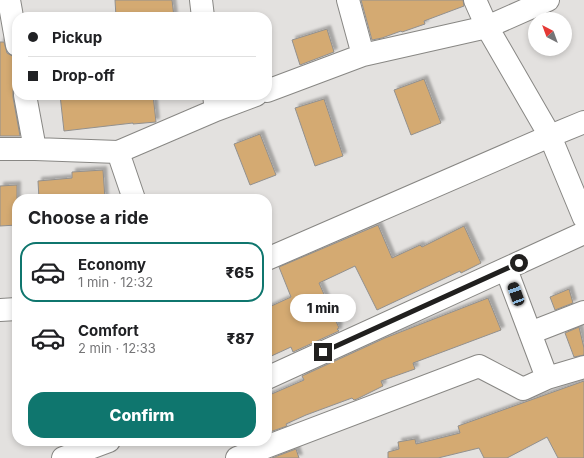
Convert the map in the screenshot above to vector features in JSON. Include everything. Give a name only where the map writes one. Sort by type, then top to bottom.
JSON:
[{"type":"street","points":[[9,0],[12,17]]},
{"type":"street","points":[[201,0],[202,12]]},
{"type":"street","points":[[348,0],[363,55]]},
{"type":"street","points":[[475,0],[487,27],[550,136],[584,218]]},
{"type":"street","points":[[272,89],[363,55],[487,27],[548,0]]},
{"type":"street","points":[[27,100],[35,149]]},
{"type":"street","points":[[0,149],[118,152],[215,102],[227,100]]},
{"type":"street","points":[[272,257],[584,122]]},
{"type":"street","points":[[118,152],[132,194]]},
{"type":"street","points":[[272,376],[584,232]]},
{"type":"street","points":[[506,269],[547,378]]},
{"type":"street","points":[[0,310],[12,309]]},
{"type":"street","points":[[530,333],[584,312]]},
{"type":"street","points":[[272,445],[479,366],[523,389],[547,378],[584,367]]},
{"type":"street","points":[[63,458],[95,446]]},
{"type":"street","points":[[233,446],[237,458],[269,446]]},
{"type":"building","points":[[115,0],[172,0],[173,12],[116,12]]},
{"type":"building","points":[[361,0],[463,0],[464,6],[424,21],[425,24],[372,40]]},
{"type":"building","points":[[327,29],[334,52],[300,65],[292,40]]},
{"type":"building","points":[[0,42],[4,42],[7,53],[12,56],[12,100],[14,100],[20,136],[0,136]]},
{"type":"building","points":[[424,79],[441,123],[411,135],[394,90]]},
{"type":"building","points":[[324,99],[343,156],[315,166],[295,108]]},
{"type":"building","points":[[61,100],[154,100],[156,122],[133,123],[64,131]]},
{"type":"building","points":[[260,134],[276,175],[250,185],[234,144]]},
{"type":"building","points":[[103,170],[105,194],[39,194],[38,181],[72,178],[72,172]]},
{"type":"building","points":[[17,185],[17,194],[12,194],[12,225],[0,226],[0,186]]},
{"type":"building","points":[[378,225],[392,258],[420,245],[422,247],[464,226],[481,263],[461,273],[460,271],[377,310],[355,266],[319,283],[339,331],[293,352],[291,347],[272,356],[272,306],[291,297],[279,267]]},
{"type":"building","points":[[569,289],[573,303],[555,310],[550,297]]},
{"type":"building","points":[[488,298],[501,330],[413,363],[415,369],[381,381],[383,386],[357,399],[354,400],[352,398],[306,415],[286,424],[287,426],[272,431],[272,394],[304,380],[302,376],[385,338]]},
{"type":"building","points":[[579,327],[584,348],[584,355],[574,357],[565,333]]},
{"type":"building","points":[[584,381],[584,458],[558,458],[547,437],[507,458],[484,458],[479,448],[438,458],[388,458],[388,452],[399,449],[398,442],[415,439],[416,444],[460,433],[458,426]]},
{"type":"building","points":[[296,449],[299,458],[272,458]]},
{"type":"route","points":[[323,352],[519,263]]}]
